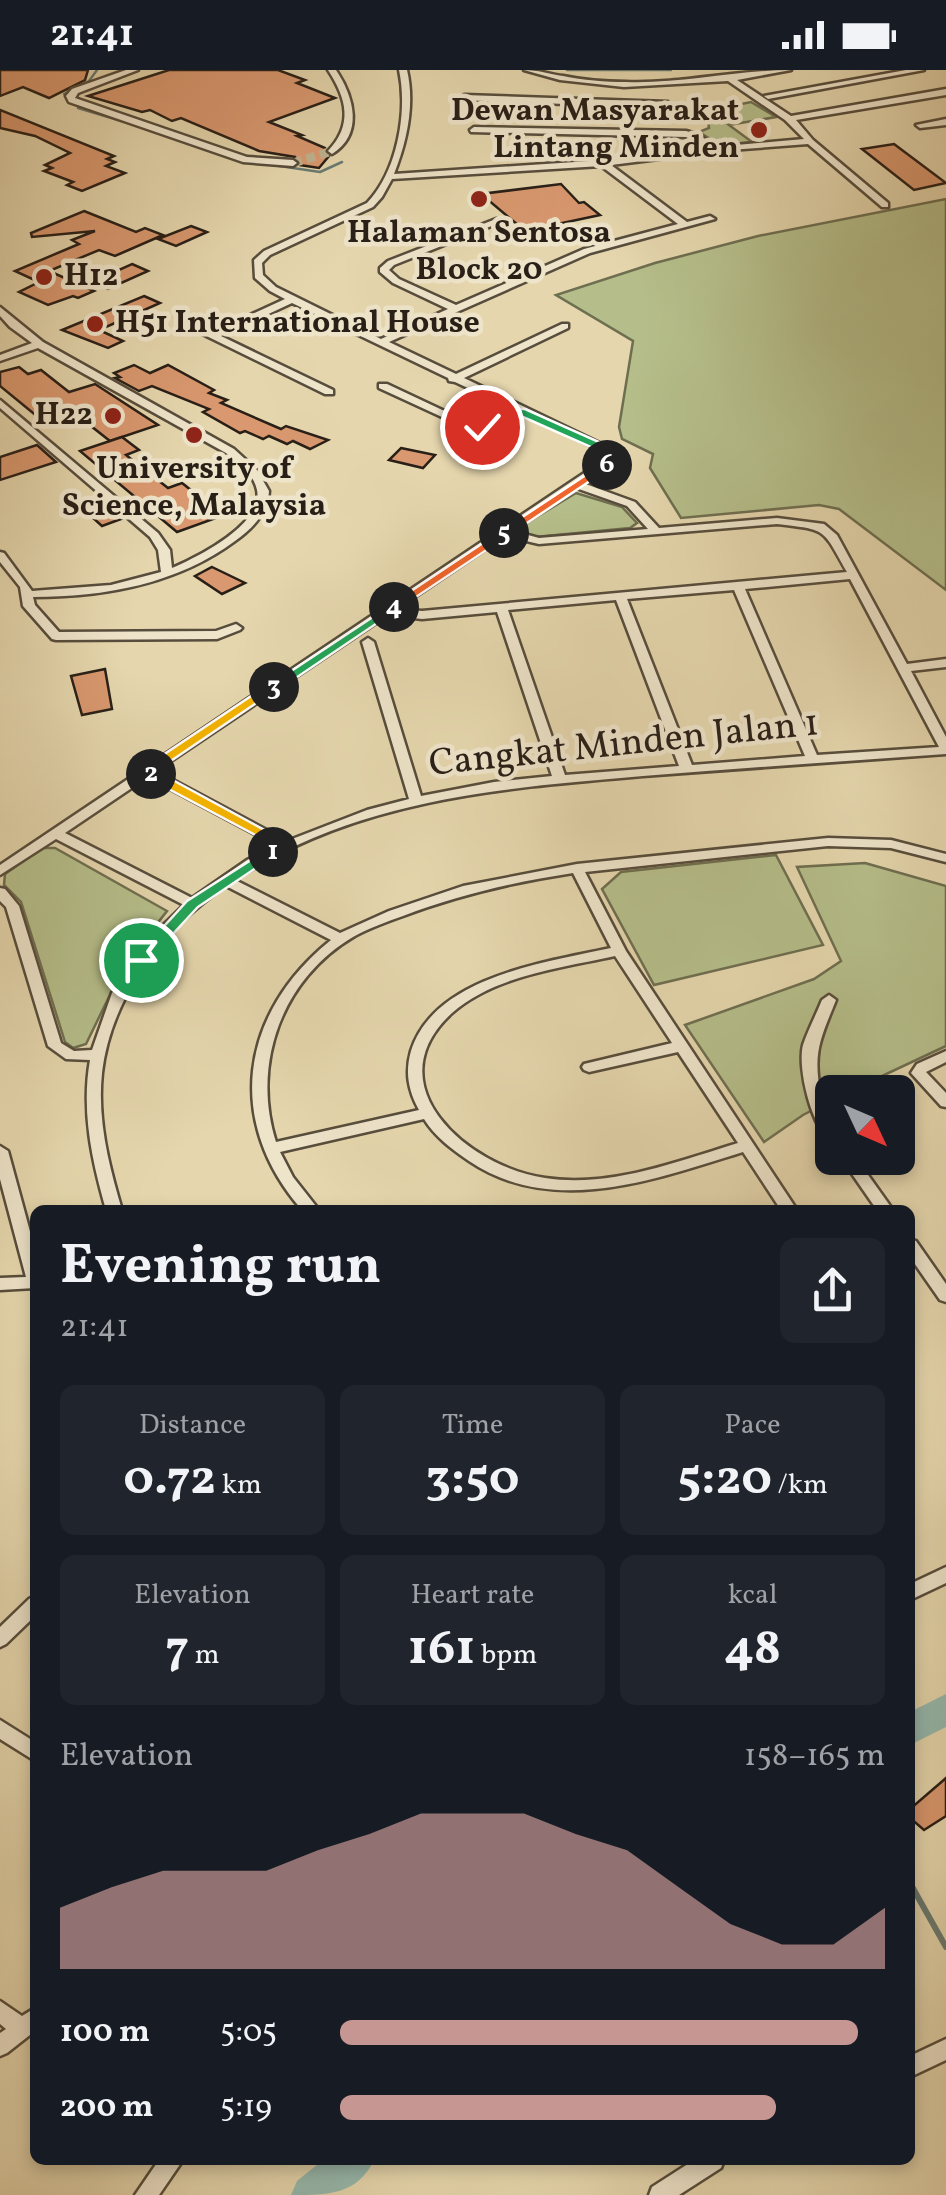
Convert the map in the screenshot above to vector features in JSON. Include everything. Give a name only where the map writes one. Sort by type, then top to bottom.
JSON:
[{"type":"street","points":[[134,70],[70,96],[72,100],[246,160],[293,163]]},
{"type":"street","points":[[332,70],[342,84],[350,108],[344,138],[332,152]]},
{"type":"street","points":[[0,871],[609,463],[610,452],[292,298],[262,281],[256,271],[258,262],[277,248],[370,205],[380,196],[389,178],[408,90],[403,70]]},
{"type":"street","points":[[528,70],[578,83],[668,84],[788,70]]},
{"type":"street","points":[[768,96],[920,70]]},
{"type":"street","points":[[730,79],[745,94],[806,130],[810,141],[885,205]]},
{"type":"street","points":[[667,133],[668,84]]},
{"type":"street","points":[[819,85],[858,105]]},
{"type":"street","points":[[792,121],[858,105],[946,92]]},
{"type":"street","points":[[464,98],[668,105]]},
{"type":"street","points":[[920,125],[946,122]]},
{"type":"street","points":[[474,130],[693,135],[712,150]]},
{"type":"street","points":[[389,178],[810,141]]},
{"type":"street","points":[[601,162],[685,225]]},
{"type":"street","points":[[381,342],[597,247],[710,219]]},
{"type":"street","points":[[456,309],[396,281],[383,270],[391,263],[499,222]]},
{"type":"street","points":[[213,336],[292,298]]},
{"type":"street","points":[[0,310],[13,326],[39,344],[202,434],[254,470],[262,486],[261,513],[214,552],[167,574],[83,592],[28,594]]},
{"type":"street","points":[[187,324],[329,392]]},
{"type":"street","points":[[453,379],[565,326]]},
{"type":"street","points":[[0,358],[39,344]]},
{"type":"street","points":[[382,386],[468,426],[493,426],[521,411]]},
{"type":"street","points":[[0,403],[154,535],[162,544],[167,574]]},
{"type":"street","points":[[576,485],[630,504],[656,531]]},
{"type":"street","points":[[505,532],[539,541],[777,521],[812,523],[831,535],[946,750]]},
{"type":"street","points":[[0,555],[28,594],[29,606],[46,629],[60,637],[217,635],[236,628]]},
{"type":"street","points":[[387,611],[422,616],[854,575]]},
{"type":"street","points":[[738,586],[812,758]]},
{"type":"street","points":[[621,598],[687,769]]},
{"type":"street","points":[[502,609],[560,780]]},
{"type":"street","points":[[368,642],[416,802]]},
{"type":"street","points":[[904,668],[946,663]]},
{"type":"street","name":"Cangkat Minden Jalan 1","points":[[112,1205],[102,1171],[94,1117],[98,1055],[111,1014],[133,973],[192,904],[224,880],[285,845],[347,820],[492,786],[946,750]]},
{"type":"street","points":[[146,771],[285,845]]},
{"type":"street","points":[[54,833],[192,904]]},
{"type":"street","points":[[308,1205],[269,1149],[257,1096],[266,1034],[297,983],[340,940],[449,894],[578,868],[821,843],[874,842],[946,858]]},
{"type":"street","points":[[578,868],[619,951],[786,1205]]},
{"type":"street","points":[[224,880],[340,940]]},
{"type":"street","points":[[0,892],[12,906],[55,1046],[71,1056],[98,1055]]},
{"type":"street","points":[[619,951],[509,978],[447,1010],[424,1036],[416,1054],[416,1088],[424,1114],[471,1156],[496,1170],[543,1184],[622,1182],[747,1146]]},
{"type":"street","points":[[815,1100],[808,1049],[829,1000]]},
{"type":"street","points":[[589,1067],[682,1046]]},
{"type":"street","points":[[946,1056],[922,1067],[918,1073],[946,1102]]},
{"type":"street","points":[[269,1149],[424,1114]]},
{"type":"street","points":[[0,1151],[30,1262]]},
{"type":"street","points":[[860,1175],[881,1205]]},
{"type":"street","points":[[915,1252],[946,1296]]},
{"type":"street","points":[[0,1284],[30,1281]]},
{"type":"street","points":[[915,1590],[946,1574]]},
{"type":"street","points":[[0,1640],[30,1609]]},
{"type":"street","points":[[0,1728],[30,1750]]},
{"type":"street","points":[[0,2011],[28,2023],[0,2046]]},
{"type":"street","points":[[915,2064],[946,2050]]},
{"type":"street","points":[[146,2195],[168,2165]]},
{"type":"street","points":[[660,2195],[705,2165]]},
{"type":"green space","points":[[751,102],[776,117],[729,125],[752,142],[720,145],[699,132],[709,128],[707,111]]},
{"type":"green space","points":[[946,199],[946,590],[839,509],[819,505],[681,518],[650,468],[653,454],[622,439],[619,427],[633,341],[556,295],[758,236]]},
{"type":"green space","points":[[576,493],[622,507],[637,523],[630,528],[535,537],[522,531],[523,525]]},
{"type":"green space","points":[[42,848],[55,848],[167,911],[125,964],[86,1044],[73,1048],[65,1042],[21,902],[4,885],[5,874]]},
{"type":"green space","points":[[776,855],[823,945],[654,985],[602,889],[621,872]]},
{"type":"green space","points":[[865,863],[946,886],[946,1046],[884,1075],[815,1075],[815,1109],[764,1142],[685,1025],[814,979],[841,961],[797,867]]},
{"type":"building","points":[[0,70],[88,70],[85,80],[49,98],[23,87],[0,96]]},
{"type":"building","points":[[169,70],[278,70],[305,80],[297,83],[335,98],[269,122],[325,148],[329,156],[319,168],[300,165],[295,157],[259,151],[181,118],[172,121],[150,110],[142,112],[88,96]]},
{"type":"building","points":[[0,110],[114,156],[107,159],[115,162],[106,166],[125,173],[82,191],[67,185],[73,182],[44,171],[52,168],[45,165],[70,153],[35,136],[0,128]]},
{"type":"building","points":[[894,144],[946,183],[914,190],[862,149]]},
{"type":"building","points":[[561,184],[579,203],[584,202],[600,215],[525,231],[481,194]]},
{"type":"building","points":[[84,211],[136,232],[145,228],[163,235],[115,256],[99,250],[49,271],[94,291],[78,298],[73,296],[48,305],[19,292],[39,282],[15,271],[79,244],[72,240],[95,231],[32,237],[31,233]]},
{"type":"building","points":[[191,226],[207,232],[176,246],[158,239]]},
{"type":"building","points":[[132,264],[148,271],[108,289],[92,282]]},
{"type":"building","name":"H51 International House","points":[[144,296],[160,303],[99,330],[123,341],[108,348],[62,330]]},
{"type":"building","points":[[134,365],[150,373],[168,365],[214,390],[209,393],[227,400],[221,403],[281,429],[286,426],[328,440],[310,449],[293,441],[287,444],[269,436],[263,439],[245,431],[240,433],[203,412],[209,409],[152,386],[139,391],[115,378],[120,377],[114,373]]},
{"type":"building","points":[[19,367],[28,374],[41,370],[69,392],[95,384],[158,425],[110,441],[68,408],[38,417],[0,386],[0,372]]},
{"type":"building","points":[[122,437],[139,450],[126,455],[168,488],[182,483],[211,506],[228,500],[241,509],[177,532],[80,451]]},
{"type":"building","points":[[37,445],[56,462],[0,480],[0,457]]},
{"type":"building","points":[[401,448],[435,455],[423,468],[389,460]]},
{"type":"building","points":[[101,502],[121,519],[102,526],[82,508]]},
{"type":"building","points":[[212,567],[245,583],[222,594],[195,576]]},
{"type":"building","points":[[105,669],[112,709],[82,715],[71,676]]},
{"type":"building","points":[[946,1778],[946,1816],[924,1830],[915,1822],[915,1805]]},
{"type":"waterway","points":[[64,94],[89,81],[97,70]]},
{"type":"waterway","points":[[567,70],[671,70]]},
{"type":"waterway","points":[[78,108],[148,129]]},
{"type":"waterway","points":[[239,160],[320,172],[342,162]]},
{"type":"waterway","points":[[915,1727],[946,1709]]},
{"type":"waterway","points":[[915,1892],[946,1947]]},
{"type":"waterway","points":[[311,2195],[348,2165]]},
{"type":"tunnel","points":[[293,163],[332,151]]},
{"type":"place","name":"Dewan Masyarakat Lintang Minden","points":[[759,130]]},
{"type":"place","name":"Halaman Sentosa Block 20","points":[[479,199]]},
{"type":"place","name":"H12","points":[[44,277]]},
{"type":"place","name":"H51 International House","points":[[95,324]]},
{"type":"place","name":"H22","points":[[113,416]]},
{"type":"place","name":"University of Science, Malaysia","points":[[194,435]]},
{"type":"route","points":[[141,960],[192,904],[224,880],[285,845],[146,771],[610,460],[611,454],[604,448],[521,411],[493,426],[482,427]]}]
